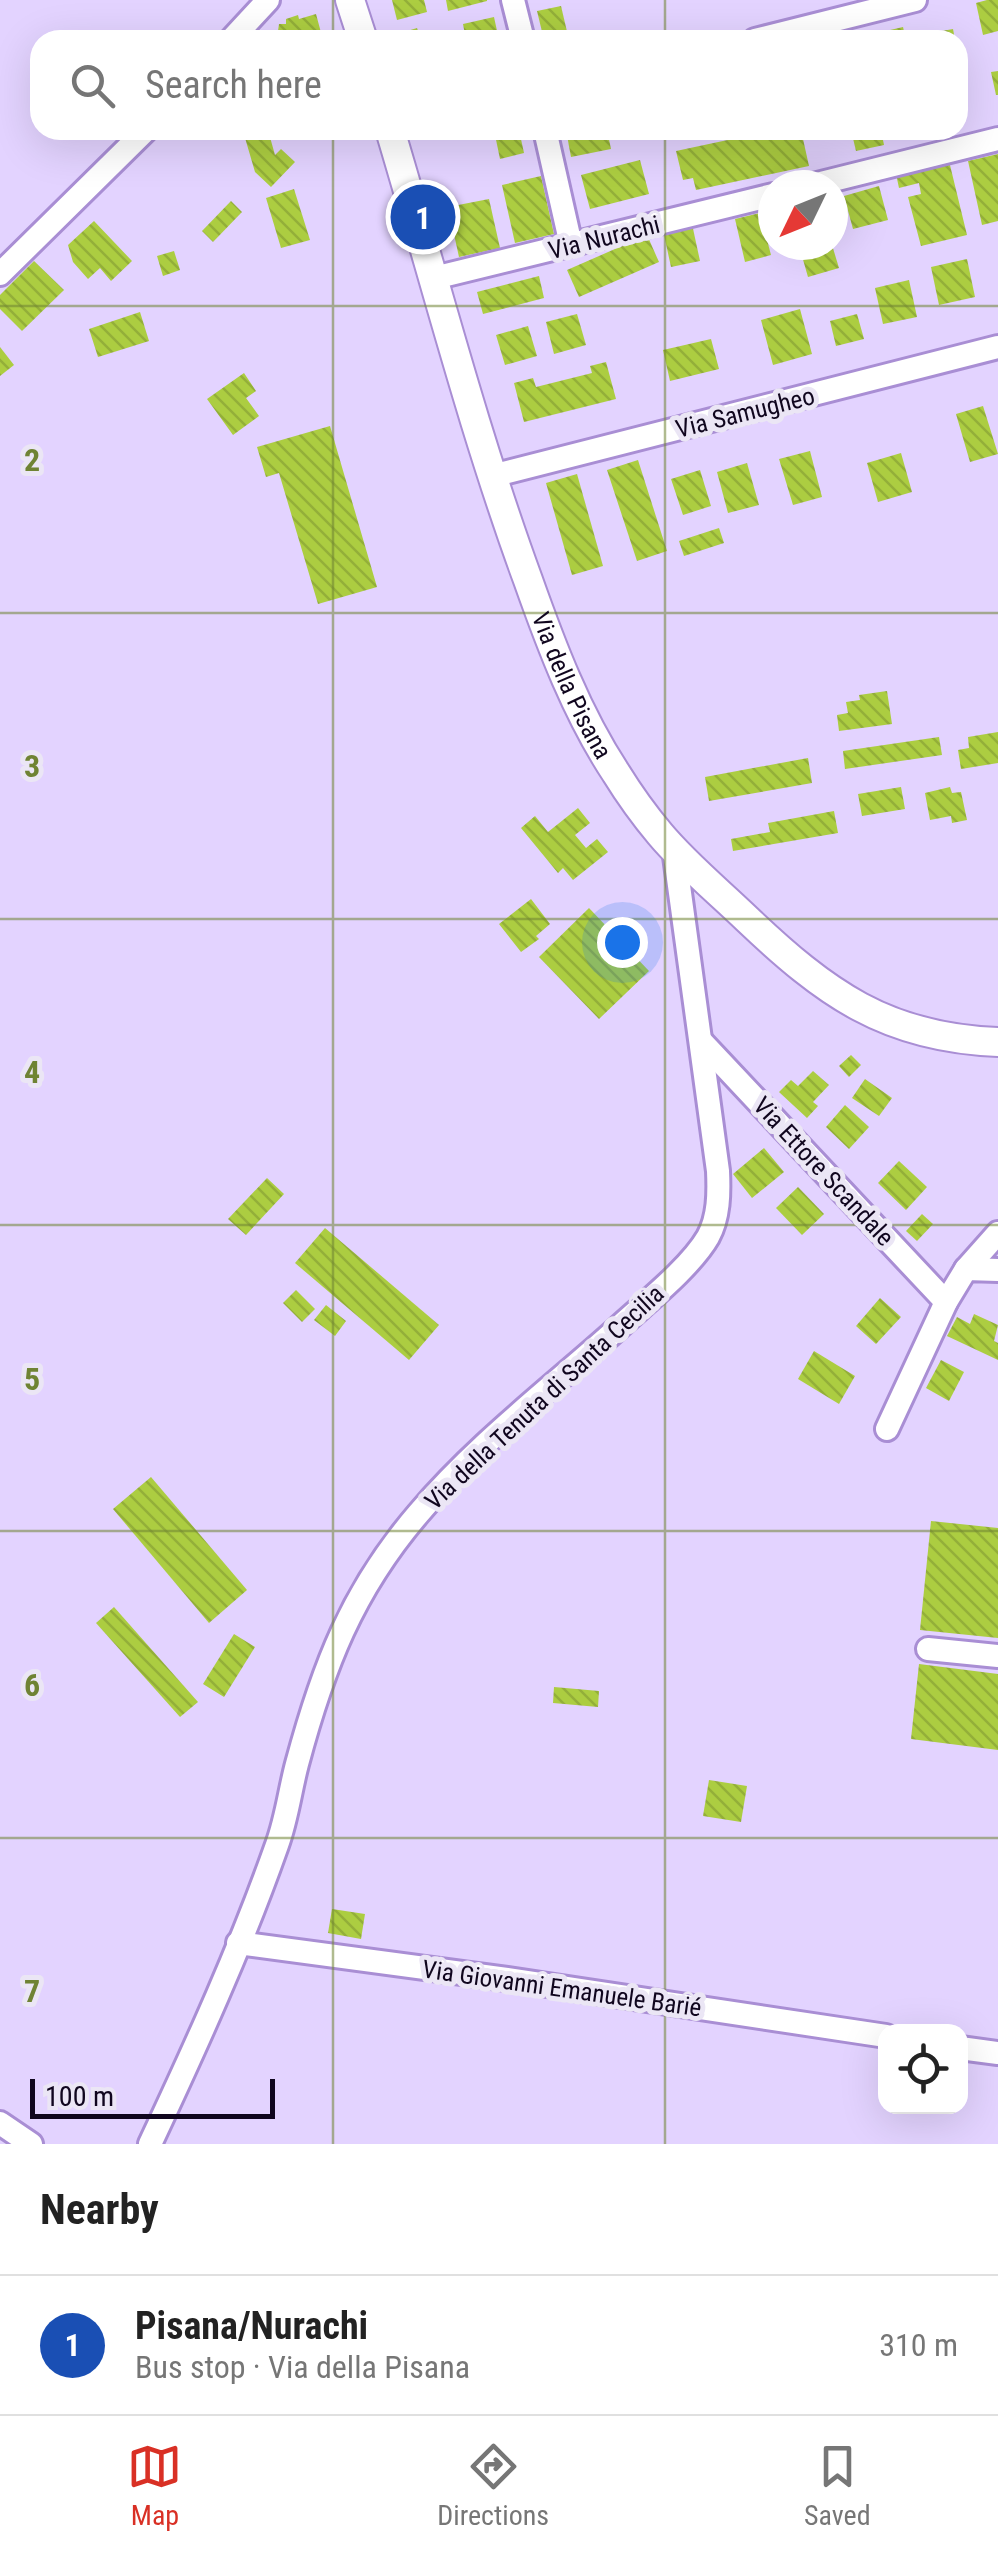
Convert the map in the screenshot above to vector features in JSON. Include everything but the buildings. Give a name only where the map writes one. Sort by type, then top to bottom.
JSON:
[{"type":"main road","points":[[350,0],[360,30]]},
{"type":"main road","name":"Via della Pisana","points":[[393,140],[492,476],[541,618],[610,765],[674,849],[813,979],[888,1021],[925,1033],[998,1042]]},
{"type":"street","points":[[240,30],[268,0]]},
{"type":"street","points":[[512,0],[520,30]]},
{"type":"street","points":[[795,30],[916,0]]},
{"type":"street","points":[[848,176],[998,139]]},
{"type":"street","points":[[0,274],[136,140]]},
{"type":"street","points":[[547,140],[571,245]]},
{"type":"street","name":"Via Nurachi","points":[[434,278],[758,199]]},
{"type":"street","name":"Via Samugheo","points":[[492,476],[998,347]]},
{"type":"street","name":"Via della Tenuta di Santa Cecilia","points":[[150,2144],[213,2011],[280,1839],[296,1766],[329,1662],[370,1577],[449,1480],[658,1292],[707,1239],[716,1212],[718,1183],[674,849]]},
{"type":"street","name":"Via Ettore Scandale","points":[[701,1041],[946,1302]]},
{"type":"street","points":[[887,1429],[946,1302],[966,1269],[998,1233]]},
{"type":"street","points":[[966,1269],[998,1270]]},
{"type":"street","points":[[928,1649],[998,1656]]},
{"type":"street","name":"Via Giovanni Emanuele Barié","points":[[238,1943],[878,2035]]},
{"type":"street","points":[[968,2049],[998,2054]]},
{"type":"street","points":[[0,2123],[31,2144]]},
{"type":"place","name":"Pisana/Nurachi","points":[[423,217]]}]
